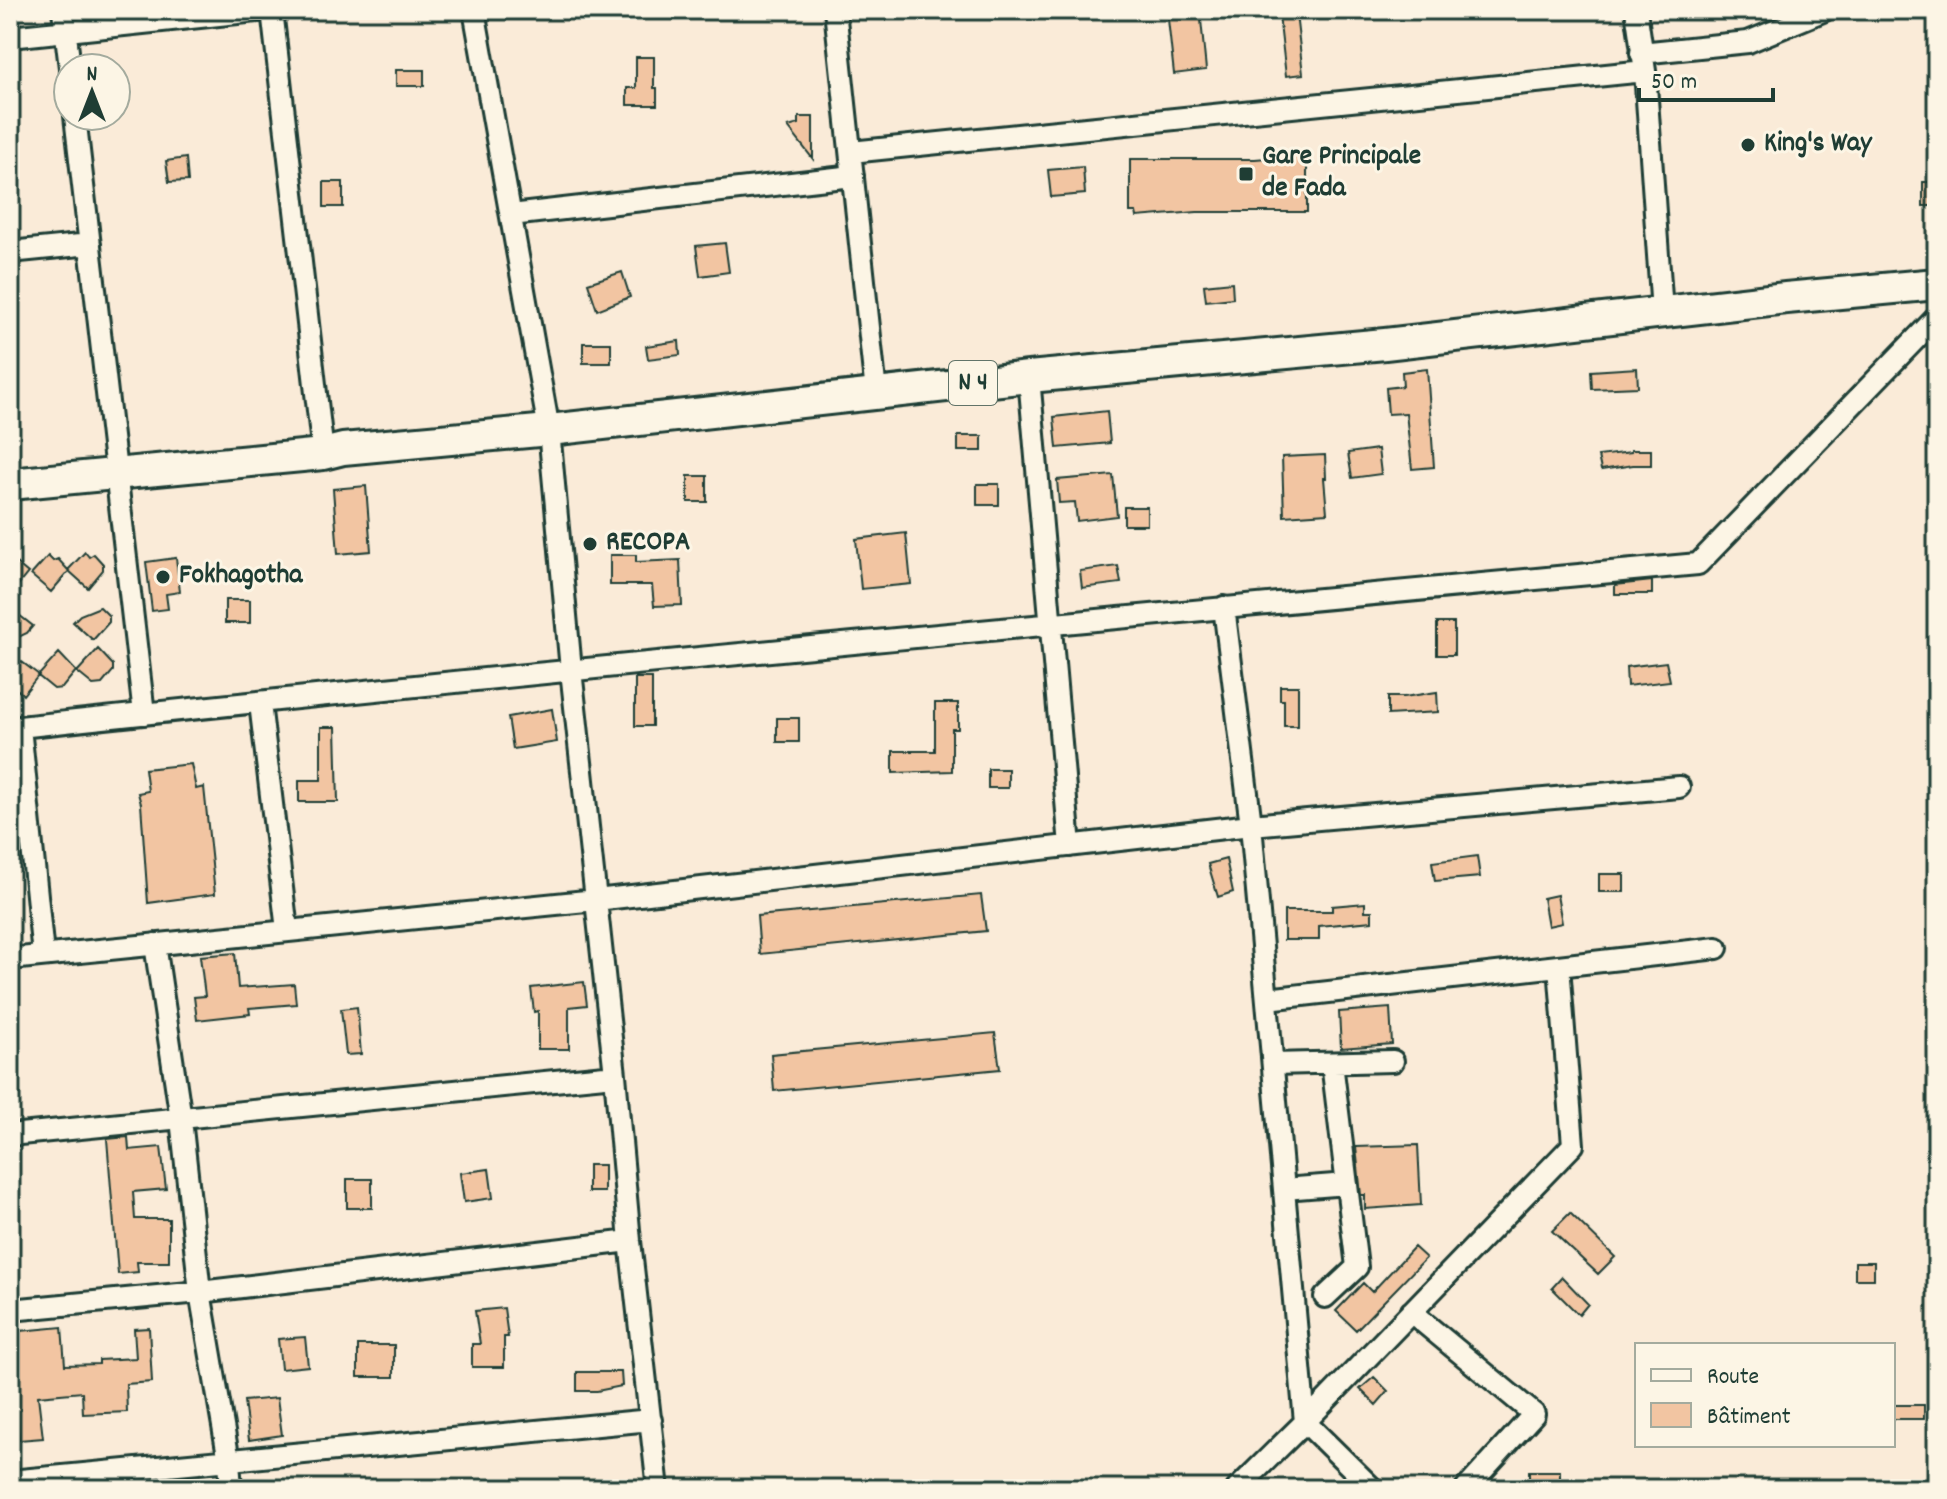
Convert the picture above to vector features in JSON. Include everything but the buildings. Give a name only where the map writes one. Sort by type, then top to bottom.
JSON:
[{"type":"highway","name":"N 4","points":[[10,484],[323,454],[343,449],[549,430],[1029,377],[1385,344],[1937,284]]},
{"type":"street","points":[[63,10],[68,52]]},
{"type":"street","points":[[10,37],[270,10],[323,454]]},
{"type":"street","points":[[474,10],[549,430],[571,670],[658,1489]]},
{"type":"street","points":[[835,10],[876,393]]},
{"type":"street","points":[[1636,10],[1643,62],[1662,312]]},
{"type":"street","points":[[851,152],[1643,62],[1748,42],[1825,10]]},
{"type":"street","points":[[77,132],[144,714]]},
{"type":"street","points":[[511,215],[853,176]]},
{"type":"street","points":[[10,252],[90,244]]},
{"type":"street","points":[[43,955],[15,728],[1051,623],[1698,564],[1937,317]]},
{"type":"street","points":[[1029,377],[1070,846]]},
{"type":"street","points":[[1224,607],[1251,825],[1305,1422],[1373,1489]]},
{"type":"street","points":[[260,703],[287,930]]},
{"type":"street","points":[[10,959],[596,900],[1251,825],[1679,787]]},
{"type":"street","points":[[155,944],[181,1119],[200,1292],[231,1489]]},
{"type":"street","points":[[1267,999],[1717,948]]},
{"type":"street","points":[[1237,1489],[1573,1145],[1559,966]]},
{"type":"street","points":[[1273,1064],[1393,1061]]},
{"type":"street","points":[[1325,1297],[1357,1267],[1332,1063]]},
{"type":"street","points":[[10,1135],[615,1075]]},
{"type":"street","points":[[1284,1189],[1347,1184]]},
{"type":"street","points":[[10,1310],[200,1292],[630,1241]]},
{"type":"street","points":[[1411,1312],[1534,1414],[1466,1489]]},
{"type":"street","points":[[10,1481],[651,1420]]},
{"type":"place","name":"King's Way","points":[[1748,145]]},
{"type":"place","name":"Gare Principale de Fada","points":[[1246,174]]},
{"type":"place","name":"RECOPA","points":[[590,544]]},
{"type":"place","name":"Fokhagotha","points":[[163,577]]}]
